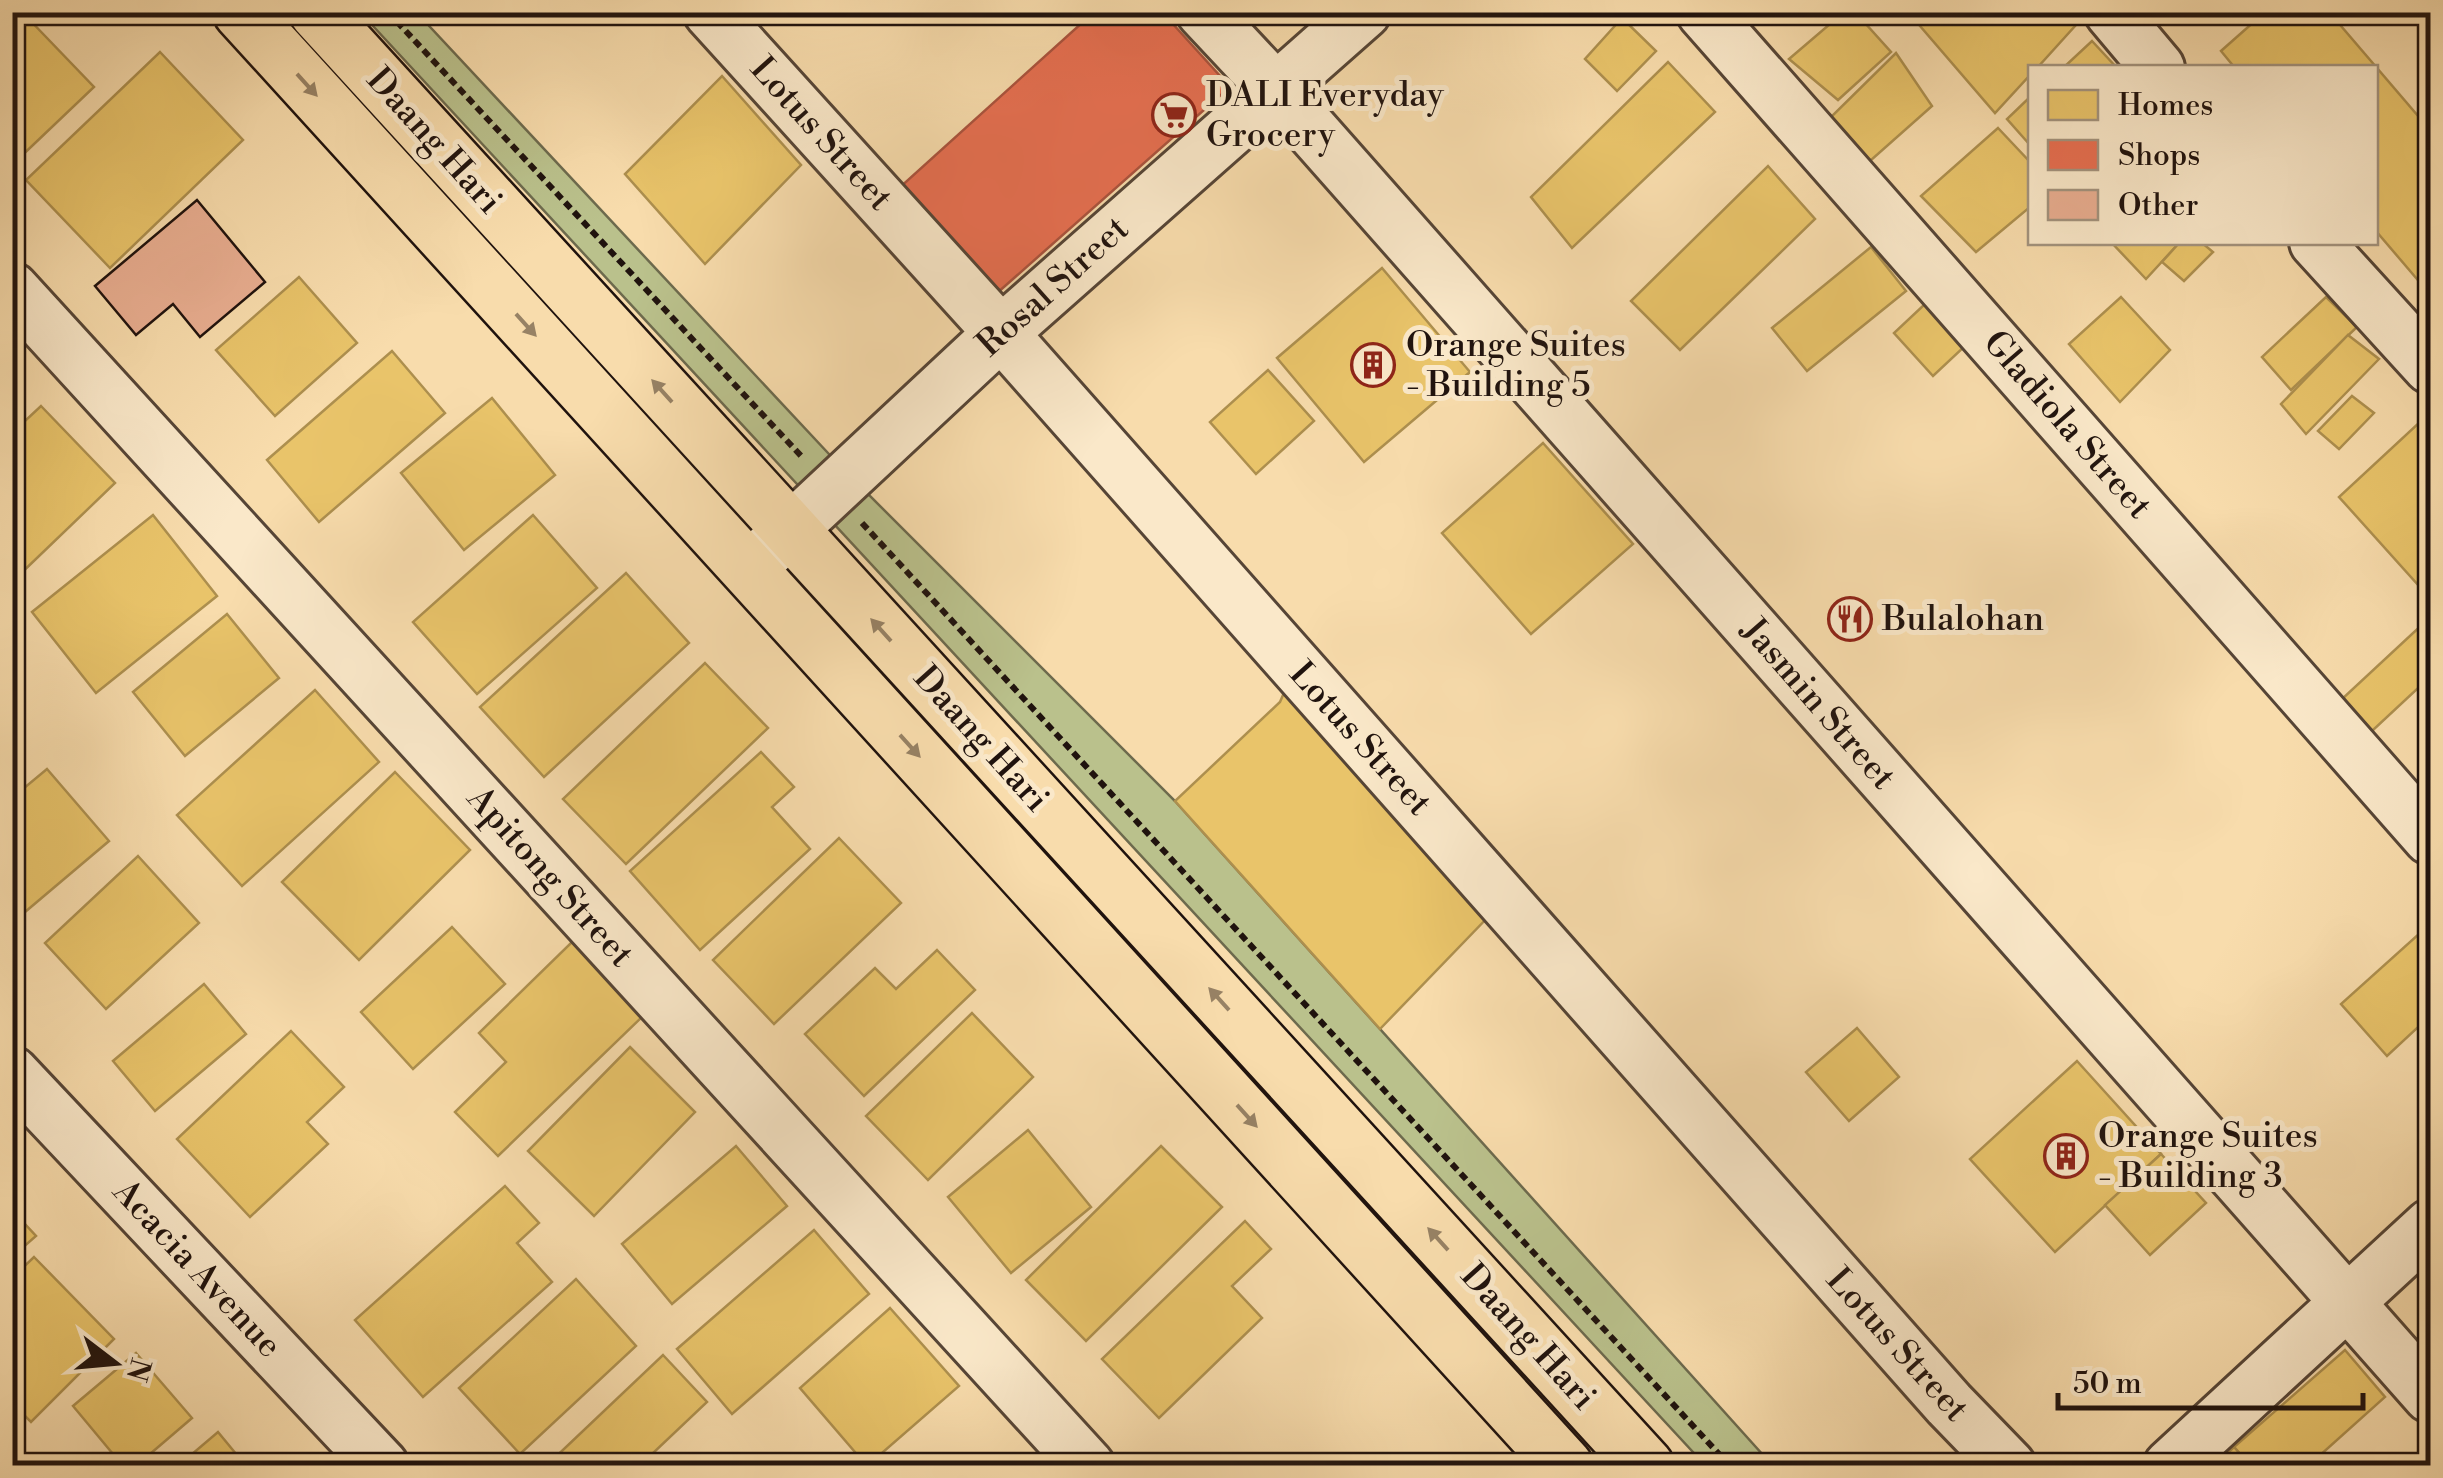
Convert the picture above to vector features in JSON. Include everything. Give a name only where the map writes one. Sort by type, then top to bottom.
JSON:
[{"type":"main road","name":"Daang Hari","points":[[241,12],[1565,1466]]},
{"type":"main road","name":"Daang Hari","points":[[316,12],[1646,1466]]},
{"type":"street","name":"Lotus Street","points":[[710,12],[1001,333],[1948,1404],[2009,1466]]},
{"type":"street","name":"Jasmin Street","points":[[1203,12],[2430,1396]]},
{"type":"street","name":"Rosal Street","points":[[749,570],[1001,333],[1364,12]]},
{"type":"street","name":"Gladiola Street","points":[[1703,12],[2430,838]]},
{"type":"street","points":[[2110,12],[2155,65]]},
{"type":"street","points":[[2319,245],[2430,367]]},
{"type":"street","name":"Apitong Street","points":[[22,319],[1088,1466]]},
{"type":"street","name":"Acacia Avenue","points":[[12,1073],[382,1466]]},
{"type":"street","points":[[2170,1466],[2430,1226]]},
{"type":"path","points":[[388,12],[1730,1466]]},
{"type":"green space","points":[[361,13],[417,13],[842,468],[1175,801],[1772,1465],[1705,1465]]},
{"type":"building: Homes","points":[[22,12],[94,87],[12,165],[12,22]]},
{"type":"building: Homes","points":[[1844,12],[1855,12],[1891,52],[1838,100],[1789,59]]},
{"type":"building: Homes","points":[[1908,12],[2062,12],[2075,26],[2040,65],[2028,65],[2028,77],[1995,113]]},
{"type":"building: Homes","points":[[2265,12],[2329,12],[2374,65],[2233,65],[2221,51]]},
{"type":"building: Homes","points":[[1622,18],[1656,51],[1617,91],[1585,59]]},
{"type":"building: Homes","points":[[2092,41],[2114,65],[2066,65]]},
{"type":"building: Homes","points":[[160,52],[243,140],[110,268],[26,180]]},
{"type":"building: Homes","points":[[1896,53],[1932,106],[1870,161],[1831,117]]},
{"type":"building: Homes","points":[[1668,62],[1715,112],[1572,248],[1531,197]]},
{"type":"building: Homes","points":[[2378,69],[2430,130],[2428,292],[2378,233]]},
{"type":"building: Homes","points":[[722,76],[801,165],[705,264],[625,174]]},
{"type":"building: Homes","points":[[2028,99],[2028,143],[2007,119]]},
{"type":"building: Homes","points":[[1998,128],[2028,160],[2028,209],[1976,252],[1921,196]]},
{"type":"building: Homes","points":[[1768,166],[1815,219],[1680,350],[1631,301]]},
{"type":"building: Homes","points":[[2114,245],[2177,245],[2146,279]]},
{"type":"building: Homes","points":[[2177,245],[2205,245],[2213,252],[2184,281],[2162,262]]},
{"type":"building: Homes","points":[[1871,247],[1906,291],[1807,371],[1772,328]]},
{"type":"building: Homes","name":"Orange Suites - Building 5","points":[[1382,268],[1470,372],[1364,462],[1277,358]]},
{"type":"building: Homes","points":[[299,277],[357,343],[275,416],[216,350]]},
{"type":"building: Homes","points":[[2121,297],[2170,350],[2120,402],[2069,344]]},
{"type":"building: Homes","points":[[2326,297],[2357,327],[2291,390],[2262,357]]},
{"type":"building: Homes","points":[[1926,303],[1965,346],[1933,376],[1894,333]]},
{"type":"building: Homes","points":[[2348,335],[2379,359],[2306,434],[2281,404]]},
{"type":"building: Homes","points":[[392,351],[445,413],[319,522],[267,460]]},
{"type":"building: Homes","points":[[1268,370],[1314,421],[1256,474],[1210,422]]},
{"type":"building: Homes","points":[[2352,396],[2374,413],[2339,449],[2318,431]]},
{"type":"building: Homes","points":[[492,398],[555,475],[464,550],[401,473]]},
{"type":"building: Homes","points":[[41,406],[115,483],[12,582],[12,433]]},
{"type":"building: Homes","points":[[2421,421],[2430,431],[2428,596],[2339,497]]},
{"type":"building: Homes","points":[[1543,443],[1633,544],[1531,634],[1442,533]]},
{"type":"building: Homes","points":[[153,515],[217,596],[96,693],[32,612]]},
{"type":"building: Homes","points":[[533,515],[597,588],[477,694],[413,622]]},
{"type":"building: Homes","points":[[626,573],[689,643],[544,777],[480,707]]},
{"type":"building: Homes","points":[[227,614],[279,678],[185,756],[133,692]]},
{"type":"building: Homes","points":[[2426,621],[2430,625],[2430,677],[2372,731],[2342,699]]},
{"type":"building: Homes","points":[[705,663],[768,728],[626,864],[563,799]]},
{"type":"building: Homes","points":[[1286,688],[1489,916],[1380,1029],[1175,801],[1280,702]]},
{"type":"building: Homes","points":[[315,690],[379,762],[242,886],[177,815]]},
{"type":"building: Homes","points":[[761,752],[794,787],[772,807],[810,849],[700,950],[630,871]]},
{"type":"building: Homes","points":[[47,769],[109,841],[12,923],[12,798]]},
{"type":"building: Homes","points":[[395,772],[470,850],[359,960],[282,882]]},
{"type":"building: Homes","points":[[839,838],[901,903],[774,1024],[713,960]]},
{"type":"building: Homes","points":[[138,856],[199,923],[106,1009],[45,943]]},
{"type":"building: Homes","points":[[2430,924],[2430,1016],[2387,1056],[2341,1004]]},
{"type":"building: Homes","points":[[452,927],[505,984],[413,1069],[361,1012]]},
{"type":"building: Homes","points":[[572,942],[643,1016],[498,1156],[455,1112],[506,1062],[479,1033]]},
{"type":"building: Homes","points":[[937,950],[975,990],[864,1096],[805,1034],[875,968],[896,989]]},
{"type":"building: Homes","points":[[204,984],[246,1034],[155,1111],[113,1061]]},
{"type":"building: Homes","points":[[972,1013],[1033,1077],[928,1180],[866,1116]]},
{"type":"building: Homes","points":[[1857,1028],[1899,1077],[1849,1121],[1806,1072]]},
{"type":"building: Homes","points":[[291,1031],[344,1087],[307,1122],[328,1144],[250,1217],[177,1139]]},
{"type":"building: Homes","points":[[630,1047],[695,1112],[594,1216],[528,1151]]},
{"type":"building: Homes","name":"Orange Suites - Building 3","points":[[2077,1061],[2161,1154],[2055,1252],[1970,1159]]},
{"type":"building: Homes","points":[[1028,1130],[1091,1207],[1011,1273],[948,1197]]},
{"type":"building: Homes","points":[[736,1146],[787,1206],[672,1304],[622,1244]]},
{"type":"building: Homes","points":[[1161,1146],[1222,1207],[1086,1341],[1026,1280]]},
{"type":"building: Homes","points":[[2161,1154],[2206,1203],[2150,1255],[2105,1205]]},
{"type":"building: Homes","points":[[505,1186],[539,1223],[517,1243],[552,1282],[423,1397],[355,1320]]},
{"type":"building: Homes","points":[[12,1210],[36,1236],[12,1257]]},
{"type":"building: Homes","points":[[1245,1221],[1271,1249],[1232,1286],[1262,1318],[1159,1418],[1102,1359]]},
{"type":"building: Homes","points":[[814,1230],[869,1294],[732,1414],[677,1349]]},
{"type":"building: Homes","points":[[34,1257],[114,1339],[31,1422],[12,1403],[12,1278]]},
{"type":"building: Homes","points":[[576,1279],[636,1346],[520,1454],[459,1388]]},
{"type":"building: Homes","points":[[890,1308],[959,1386],[867,1466],[800,1388]]},
{"type":"building: Homes","points":[[2345,1350],[2385,1397],[2308,1466],[2251,1466],[2234,1447]]},
{"type":"building: Homes","points":[[136,1353],[192,1418],[136,1466],[123,1466],[73,1406]]},
{"type":"building: Homes","points":[[663,1355],[707,1402],[653,1453],[665,1466],[546,1466]]},
{"type":"building: Homes","points":[[218,1432],[246,1466],[178,1466]]},
{"type":"building: Homes","points":[[2234,1447],[2251,1466],[2214,1466]]},
{"type":"building: Shops","points":[[1094,12],[1162,12],[1230,87],[996,294],[898,189]]},
{"type":"building: Other","points":[[197,200],[265,282],[200,337],[173,304],[136,335],[95,286]]},
{"type":"place","name":"DALI Everyday Grocery","points":[[1174,115]]},
{"type":"place","name":"Orange Suites - Building 5","points":[[1373,365]]},
{"type":"place","name":"Bulalohan","points":[[1850,619]]},
{"type":"place","name":"Orange Suites - Building 3","points":[[2066,1156]]}]
